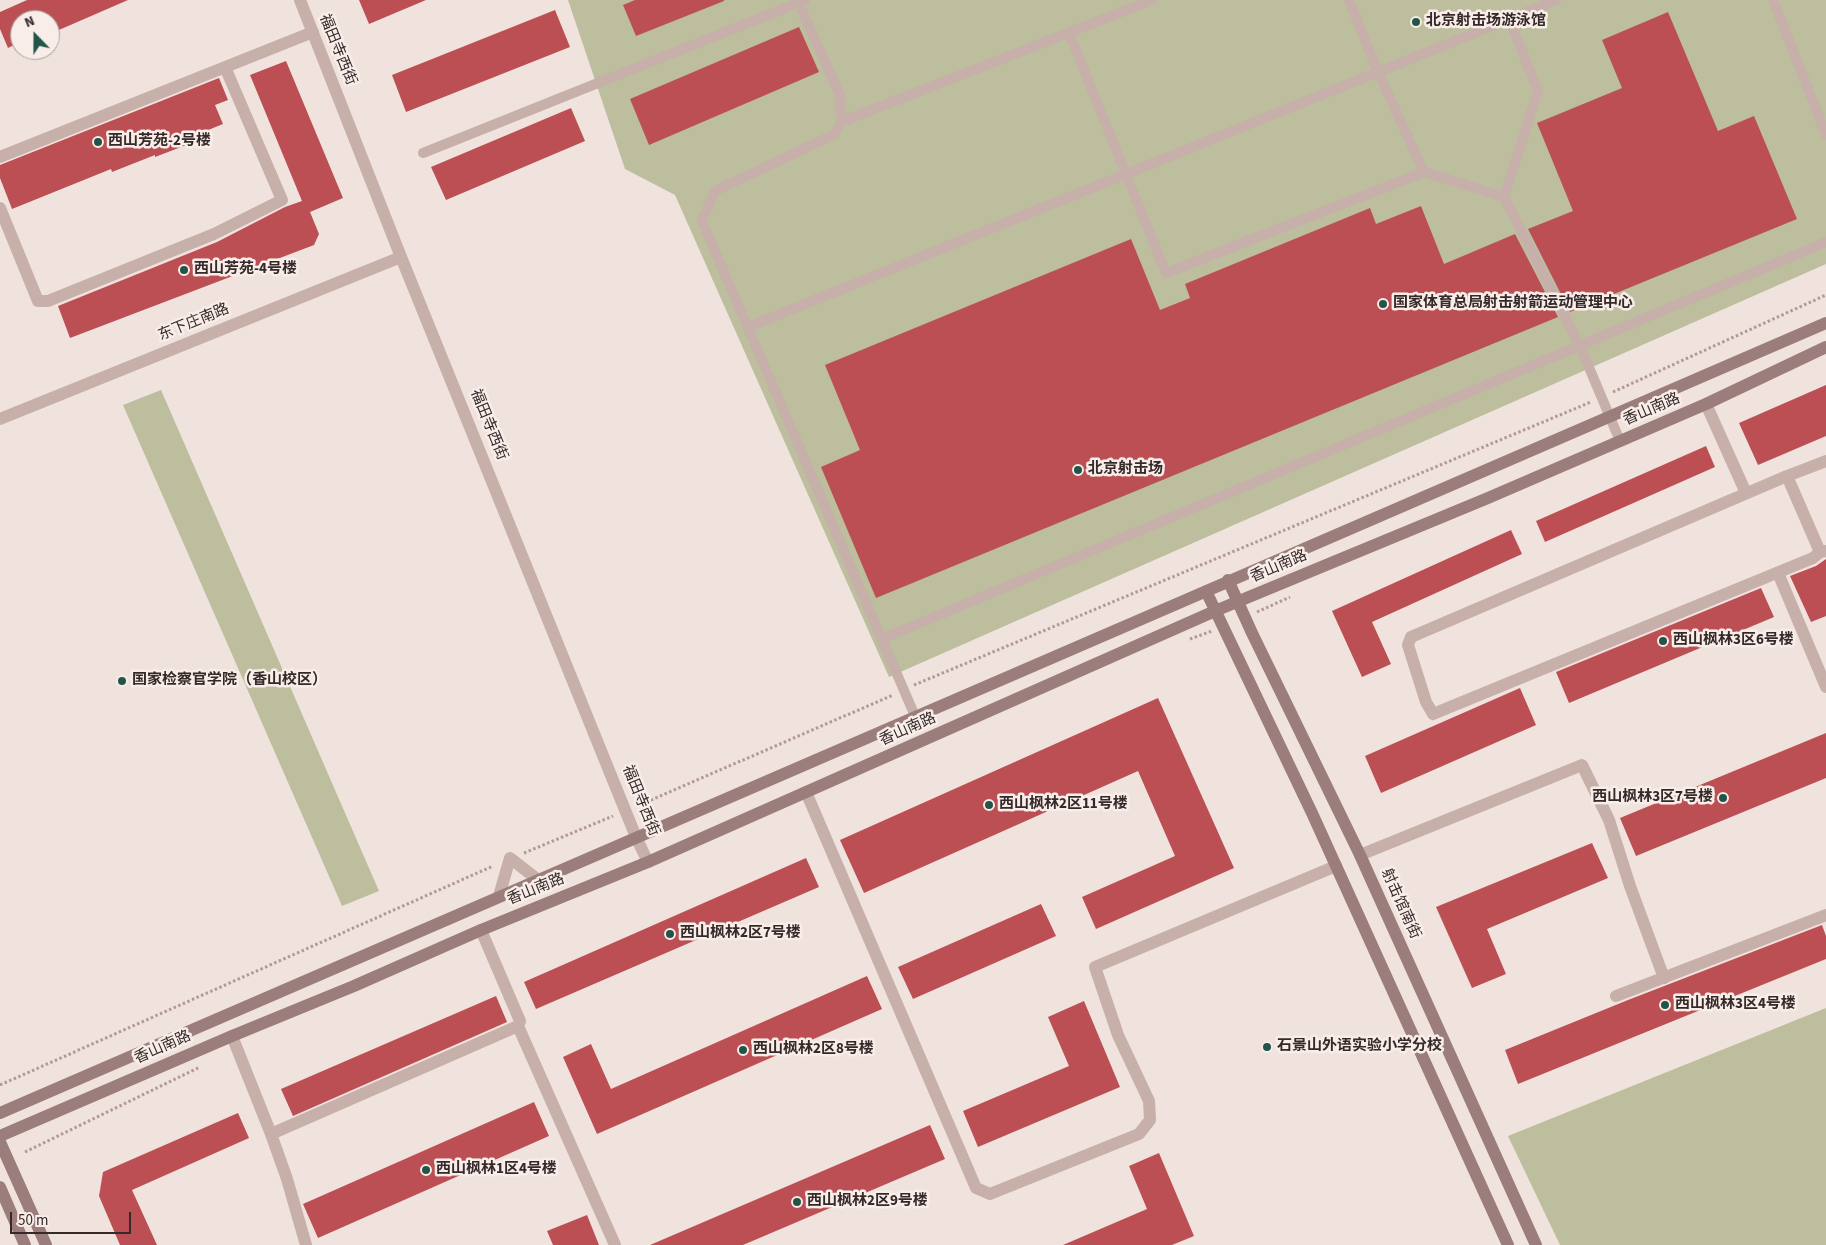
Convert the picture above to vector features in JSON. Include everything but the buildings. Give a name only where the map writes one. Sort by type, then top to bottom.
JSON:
[{"type":"main road","name":"香山南路","points":[[0,1113],[636,836],[1826,323]]},
{"type":"main road","name":"香山南路","points":[[0,1136],[481,930],[648,862],[1215,611],[1706,404],[1826,347]]},
{"type":"main road","name":"射击馆南街","points":[[1228,580],[1360,856],[1536,1245]]},
{"type":"main road","points":[[1206,591],[1336,866],[1508,1245]]},
{"type":"main road","points":[[0,1142],[46,1245]]},
{"type":"main road","points":[[0,1188],[25,1245]]},
{"type":"street","name":"福田寺西街","points":[[300,0],[401,257],[648,862]]},
{"type":"street","points":[[0,157],[313,32]]},
{"type":"street","points":[[0,208],[38,301],[48,301],[214,234],[282,200],[224,68]]},
{"type":"street","name":"东下庄南路","points":[[0,419],[401,257]]},
{"type":"street","points":[[1706,404],[1746,493]]},
{"type":"street","points":[[1787,476],[1823,551],[1813,558],[1433,714],[1426,702],[1408,644],[1410,638],[1746,493],[1787,476],[1826,461]]},
{"type":"street","points":[[1778,573],[1826,686]]},
{"type":"street","points":[[1360,856],[1582,764],[1609,820],[1630,886],[1664,978]]},
{"type":"street","points":[[806,792],[976,1188],[990,1194],[1139,1134],[1150,1120],[1149,1101],[1118,1034],[1095,967],[1336,866]]},
{"type":"street","points":[[499,896],[510,858],[537,879]]},
{"type":"street","points":[[1616,996],[1826,915]]},
{"type":"street","points":[[481,930],[520,1021],[518,1026],[615,1245]]},
{"type":"street","points":[[271,1134],[518,1026]]},
{"type":"street","points":[[232,1036],[287,1179],[306,1245]]},
{"type":"lane","points":[[841,122],[1152,0]]},
{"type":"lane","points":[[1349,0],[1378,72],[1424,172]]},
{"type":"lane","points":[[748,327],[1556,0]]},
{"type":"lane","points":[[1773,0],[1826,135]]},
{"type":"lane","points":[[423,153],[800,1],[840,95],[841,122],[835,134],[715,191],[702,221],[915,716]]},
{"type":"lane","points":[[1508,19],[1538,91],[1504,197],[1580,346],[1620,441]]},
{"type":"lane","points":[[1068,33],[1166,273],[1424,172],[1504,197]]},
{"type":"lane","points":[[882,639],[1826,242]]},
{"type":"green space","name":"北京射击场","points":[[568,0],[1826,0],[1826,264],[889,677],[675,195],[625,169]]},
{"type":"green space","points":[[161,390],[379,891],[342,906],[123,405]]},
{"type":"green space","points":[[1826,1008],[1826,1245],[1560,1245],[1508,1136]]},
{"type":"place","name":"北京射击场游泳馆","points":[[1416,22]]},
{"type":"place","name":"西山芳苑-2号楼","points":[[98,142]]},
{"type":"place","name":"西山芳苑-4号楼","points":[[184,270]]},
{"type":"place","name":"国家体育总局射击射箭运动管理中心","points":[[1383,304]]},
{"type":"place","name":"北京射击场","points":[[1078,470]]},
{"type":"place","name":"西山枫林3区6号楼","points":[[1663,641]]},
{"type":"place","name":"国家检察官学院（香山校区）","points":[[122,681]]},
{"type":"place","name":"西山枫林3区7号楼","points":[[1723,798]]},
{"type":"place","name":"西山枫林2区11号楼","points":[[989,805]]},
{"type":"place","name":"西山枫林2区7号楼","points":[[670,934]]},
{"type":"place","name":"西山枫林3区4号楼","points":[[1665,1005]]},
{"type":"place","name":"石景山外语实验小学分校","points":[[1267,1047]]},
{"type":"place","name":"西山枫林2区8号楼","points":[[743,1050]]},
{"type":"place","name":"西山枫林1区4号楼","points":[[426,1170]]},
{"type":"place","name":"西山枫林2区9号楼","points":[[797,1202]]}]
